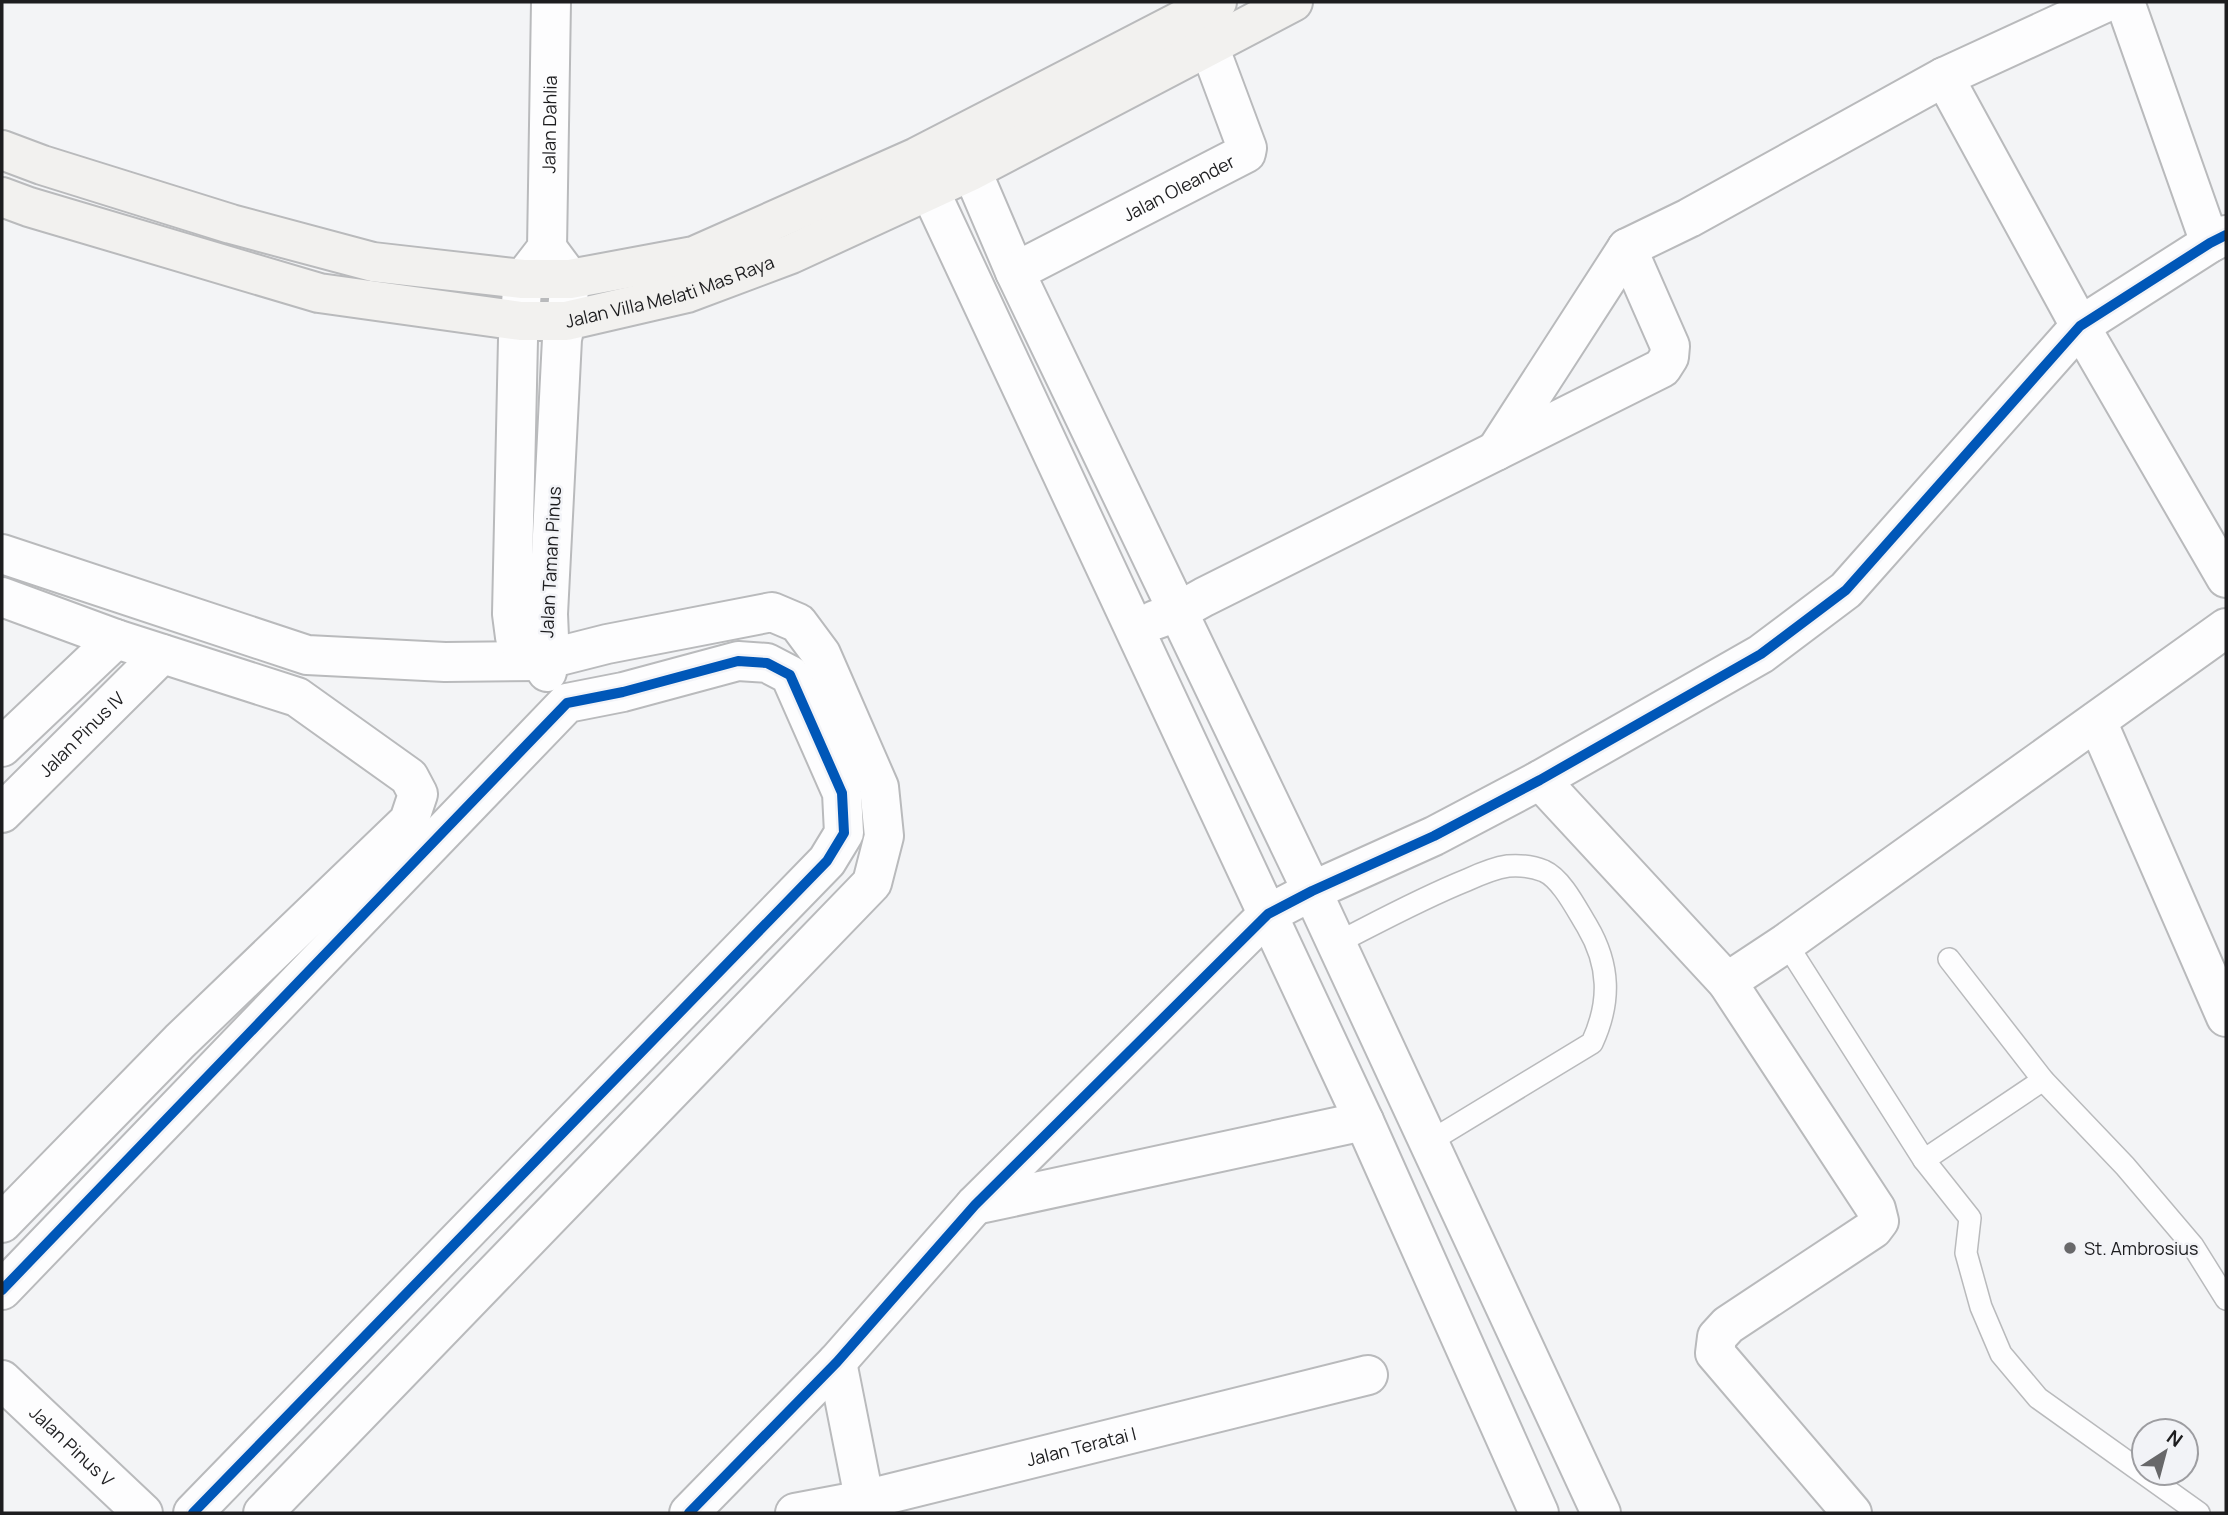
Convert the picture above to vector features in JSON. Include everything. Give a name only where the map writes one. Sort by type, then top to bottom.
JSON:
[{"type":"street","name":"Jalan Dahlia","points":[[547,248],[551,2]]},
{"type":"street","name":"Jalan Villa Melati Mas Raya","points":[[2,150],[218,220],[373,262],[523,279],[570,279],[694,256],[923,173],[971,171],[1293,2]]},
{"type":"street","points":[[1496,451],[1627,248],[1689,218],[1944,76],[2107,2]]},
{"type":"street","points":[[689,1513],[837,1362],[975,1205],[1268,914],[1312,891],[1434,836],[1540,780],[1761,654],[1846,590],[2080,326],[2218,239],[2124,2]]},
{"type":"street","name":"Jalan Villa Melati Mas Raya","points":[[2,197],[319,293],[521,321],[566,321],[687,293],[791,254],[923,173],[957,136],[1206,7]]},
{"type":"street","name":"Jalan Oleander","points":[[1014,272],[1245,154],[1247,148],[1209,47],[1206,7]]},
{"type":"street","points":[[1944,76],[2080,326],[2226,578]]},
{"type":"street","points":[[957,136],[1014,272],[1312,891],[1601,1513]]},
{"type":"street","points":[[923,173],[1364,1121],[1539,1513]]},
{"type":"street","points":[[523,279],[547,248],[570,279]]},
{"type":"street","points":[[1134,626],[1177,612],[1662,368],[1669,357],[1670,346],[1627,248]]},
{"type":"street","points":[[319,293],[329,251]]},
{"type":"street","name":"Jalan Taman Pinus","points":[[523,279],[518,339],[512,614],[515,637],[540,661],[549,637],[562,339],[570,279]]},
{"type":"street","points":[[2,554],[307,655],[445,662],[540,661],[607,644],[772,612],[798,623],[821,653],[879,786],[884,836],[872,883],[262,1513]]},
{"type":"street","points":[[2,597],[116,639],[297,697],[409,777],[418,794],[409,821],[180,1041],[2,1223]]},
{"type":"street","points":[[1727,982],[1786,943],[2226,628]]},
{"type":"street","points":[[2,747],[116,639]]},
{"type":"street","name":"Jalan Pinus IV","points":[[2,813],[162,654]]},
{"type":"street","points":[[297,697],[307,655]]},
{"type":"street","points":[[540,661],[567,703]]},
{"type":"street","points":[[2,1290],[567,703],[623,692],[738,661],[767,663],[790,675],[842,793],[844,833],[827,861],[192,1513]]},
{"type":"street","points":[[2097,721],[2226,1017]]},
{"type":"street","points":[[1540,780],[1727,982],[1876,1209],[1879,1221],[1873,1229],[1728,1325],[1717,1337],[1715,1353],[1852,1513]]},
{"type":"street","points":[[975,1205],[1364,1121]]},
{"type":"street","points":[[837,1362],[865,1507]]},
{"type":"street","name":"Jalan Teratai I","points":[[795,1513],[865,1507],[1368,1375]]},
{"type":"street","name":"Jalan Pinus V","points":[[2,1380],[143,1513]]},
{"type":"street","points":[[294,1409],[332,1442]]},
{"type":"lane","points":[[1336,943],[1448,887],[1492,870],[1516,866],[1527,866],[1548,873],[1569,896],[1590,931],[1604,970],[1607,994],[1602,1021],[1592,1043],[1429,1142]]},
{"type":"lane","points":[[1786,943],[1924,1160],[1970,1218],[1966,1253],[1981,1307],[2001,1354],[2038,1398],[2199,1513]]},
{"type":"lane","points":[[1949,959],[2043,1080],[2134,1176],[2193,1246],[2225,1291]]},
{"type":"lane","points":[[1924,1160],[2043,1080]]},
{"type":"cycle path","points":[[689,1513],[837,1362],[975,1205],[1268,914],[1312,891],[1434,836],[1540,780],[1761,654],[1846,590],[2080,326],[2226,235]]},
{"type":"cycle path","points":[[2,1290],[567,703],[623,692],[738,661],[767,663],[790,675],[842,793],[844,833],[827,861],[193,1513]]},
{"type":"place","name":"St. Ambrosius","points":[[2070,1248]]}]
